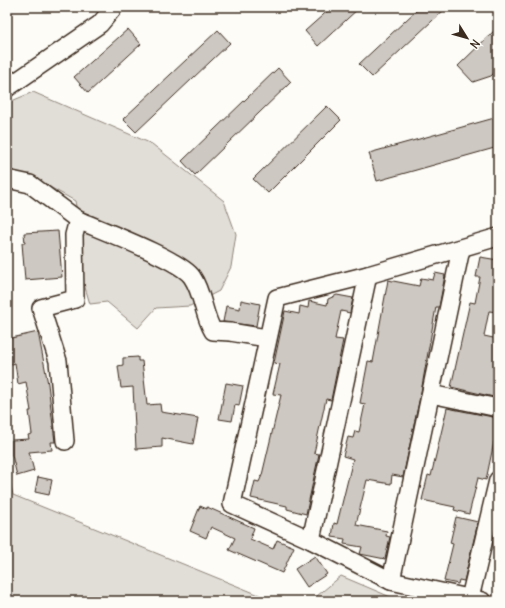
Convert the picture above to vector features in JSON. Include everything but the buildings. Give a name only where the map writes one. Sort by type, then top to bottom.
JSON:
[{"type":"street","points":[[7,88],[100,24],[114,7]]},
{"type":"street","points":[[7,179],[30,184],[78,220],[178,264],[192,276],[197,286],[206,320],[213,331],[267,338]]},
{"type":"street","points":[[65,441],[58,361],[41,308],[75,299],[74,235],[78,220]]},
{"type":"street","points":[[498,237],[368,275],[277,298],[267,338],[232,504],[312,540],[391,580],[476,600],[498,480]]},
{"type":"street","points":[[391,580],[461,249]]},
{"type":"street","points":[[312,540],[368,275]]},
{"type":"street","points":[[431,394],[498,408]]},
{"type":"shaded area","points":[[33,92],[152,144],[224,201],[236,234],[231,267],[219,291],[190,306],[156,308],[138,328],[107,302],[90,304],[78,264],[78,217],[75,201],[41,182],[7,174],[7,103]]},
{"type":"shaded area","points":[[7,468],[13,495],[274,601],[7,601]]},
{"type":"shaded area","points":[[341,576],[400,601],[311,601]]}]
